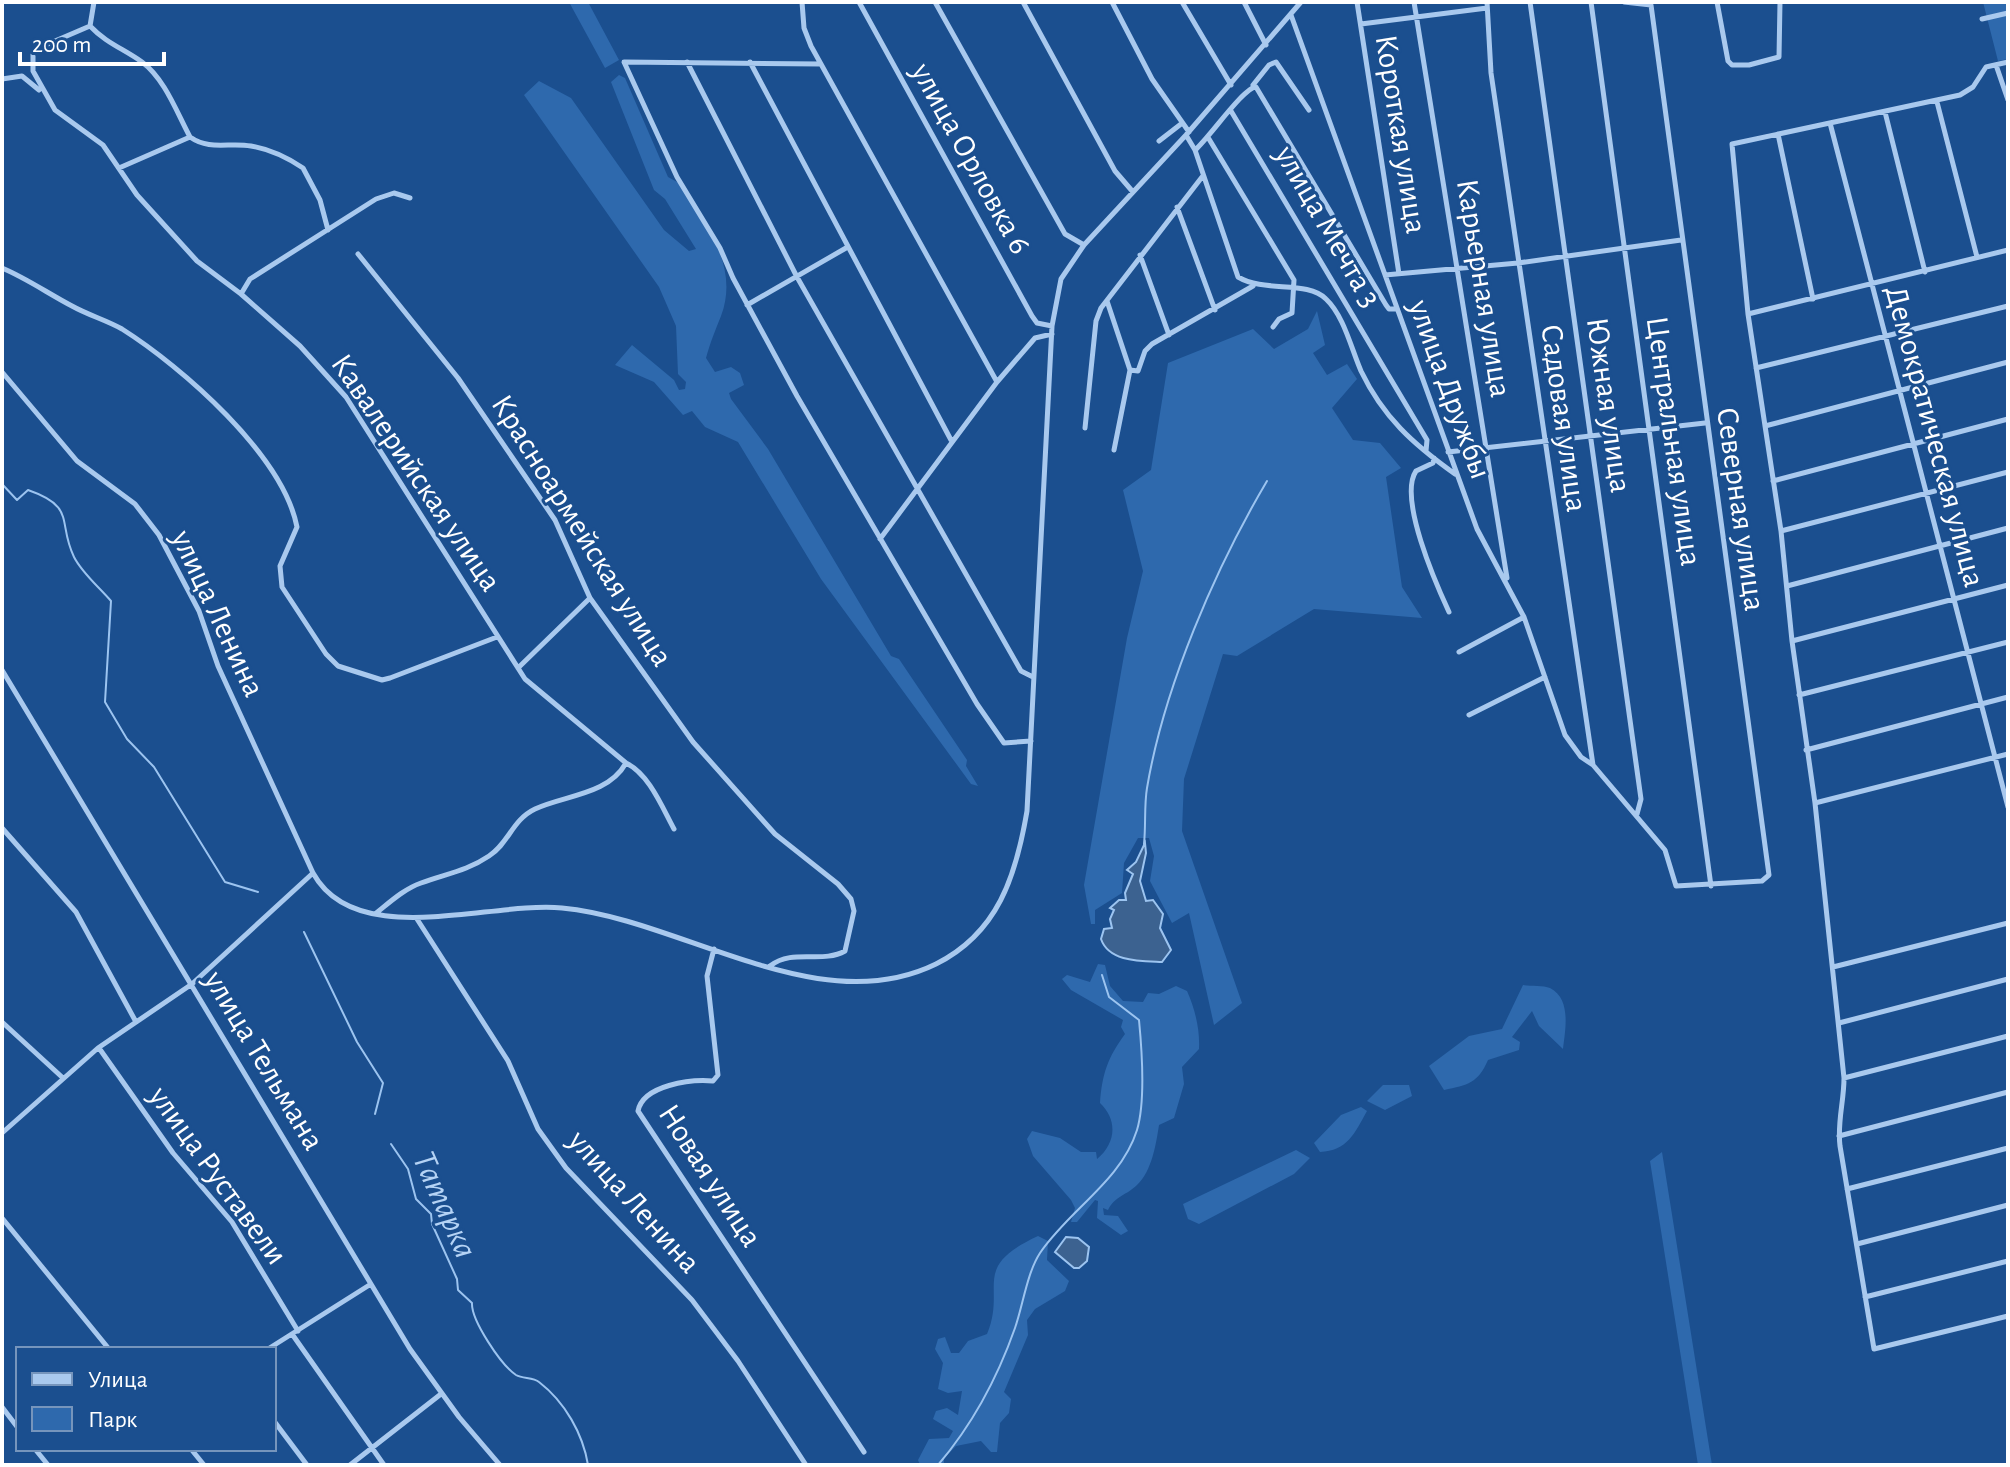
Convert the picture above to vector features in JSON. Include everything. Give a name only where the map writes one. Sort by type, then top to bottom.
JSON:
[{"type":"street","points":[[94,2],[90,26],[109,44],[145,64],[163,88],[190,137],[210,147],[250,146],[303,168],[320,200],[328,230]]},
{"type":"street","points":[[802,2],[804,28],[821,64],[997,382]]},
{"type":"street","name":"улица Орловка 6","points":[[859,2],[1037,323]]},
{"type":"street","points":[[935,2],[1065,234],[1084,245]]},
{"type":"street","points":[[1023,2],[1121,182],[1133,192]]},
{"type":"street","points":[[1112,2],[1152,79],[1188,134],[1238,277],[1253,286],[1292,287],[1324,296],[1377,403],[1399,431],[1455,474]]},
{"type":"street","points":[[1182,2],[1231,85]]},
{"type":"street","points":[[1244,2],[1266,45]]},
{"type":"street","name":"Короткая улица","points":[[1357,2],[1399,274]]},
{"type":"street","name":"Карьерная улица","points":[[1414,2],[1508,582]]},
{"type":"street","name":"Южная улица","points":[[1530,2],[1641,799],[1637,814]]},
{"type":"street","name":"Центральная улица","points":[[1591,2],[1711,886]]},
{"type":"street","name":"Северная улица","points":[[1624,2],[1651,5],[1705,423],[1769,875],[1762,881],[1676,886],[1665,850],[1637,814]]},
{"type":"street","points":[[1717,2],[1728,61],[1732,65],[1749,65],[1779,57],[1780,2]]},
{"type":"street","name":"улица Ленина","points":[[2,372],[77,461],[135,504],[159,535],[199,611],[218,666],[313,873],[328,896],[375,914],[417,919],[486,910],[557,908],[587,911],[770,966],[837,982],[890,979],[925,969],[948,958],[988,924],[1009,889],[1020,855],[1027,811],[1052,326],[1061,279],[1084,245],[1188,134],[1266,45],[1298,3]]},
{"type":"street","points":[[1360,24],[1487,5]]},
{"type":"street","name":"Садовая улица","points":[[1487,5],[1491,73],[1593,765]]},
{"type":"street","points":[[1982,19],[2008,13]]},
{"type":"street","name":"улица Дружбы","points":[[1291,14],[1455,474],[1485,547],[1508,582],[1524,617],[1565,735],[1581,757],[1593,765]]},
{"type":"street","name":"Кавалерийская улица","points":[[90,26],[41,47],[33,54],[33,71],[45,97],[55,110],[103,145],[137,195],[197,261],[241,294],[317,363],[346,397],[518,668],[533,687],[638,771],[674,829]]},
{"type":"street","points":[[821,64],[624,62],[677,177],[720,248],[747,305],[880,539],[999,738],[1014,744],[1031,741]]},
{"type":"street","points":[[687,62],[797,277],[1021,671],[1033,677]]},
{"type":"street","points":[[750,62],[846,248],[951,440]]},
{"type":"street","points":[[1195,150],[1209,139],[1269,65],[1276,62],[1309,110]]},
{"type":"street","points":[[2008,62],[1986,67],[1968,91],[1937,102],[1732,144],[1748,314],[1781,531],[1833,967],[1844,1078],[1844,1098],[1837,1121],[1876,1351],[2008,1316]]},
{"type":"street","points":[[1996,65],[2008,100]]},
{"type":"street","points":[[2,79],[22,76],[45,97]]},
{"type":"street","points":[[1253,85],[1386,305],[1397,309]]},
{"type":"street","points":[[1937,102],[1977,257]]},
{"type":"street","name":"улица Мечта 3","points":[[1231,111],[1427,440],[1426,451]]},
{"type":"street","points":[[1885,112],[1925,272]]},
{"type":"street","name":"Демократическая улица","points":[[1830,123],[2008,807]]},
{"type":"street","points":[[1159,141],[1181,124]]},
{"type":"street","points":[[1778,134],[1813,299]]},
{"type":"street","points":[[119,168],[190,137]]},
{"type":"street","points":[[1209,139],[1294,280],[1292,313],[1279,319],[1273,327]]},
{"type":"street","points":[[1085,428],[1096,321],[1107,300],[1140,255],[1202,177]]},
{"type":"street","points":[[241,294],[250,279],[376,199],[394,193],[410,198]]},
{"type":"street","points":[[1177,207],[1215,310]]},
{"type":"street","points":[[1385,275],[1518,263],[1681,240]]},
{"type":"street","points":[[747,305],[846,248]]},
{"type":"street","points":[[1748,314],[2008,250]]},
{"type":"street","name":"Красноармейская улица","points":[[358,254],[458,378],[555,520],[590,598],[693,742],[732,782],[775,834],[838,884],[851,899],[854,911],[845,951],[837,955],[794,955],[770,966]]},
{"type":"street","points":[[1140,255],[1169,335]]},
{"type":"street","points":[[2,268],[81,312],[120,328],[182,374],[261,451],[297,527],[280,566],[282,587],[330,660],[346,670],[382,680],[497,637]]},
{"type":"street","points":[[1130,370],[1138,371],[1147,347],[1253,286]]},
{"type":"street","points":[[1107,300],[1130,370],[1114,450]]},
{"type":"street","points":[[1756,368],[2008,306]]},
{"type":"street","points":[[880,539],[951,440],[1035,338],[1037,323],[1052,326]]},
{"type":"street","points":[[1035,338],[1052,334]]},
{"type":"street","points":[[1765,426],[2008,362]]},
{"type":"street","points":[[1773,481],[2008,419]]},
{"type":"street","points":[[1448,452],[1705,423]]},
{"type":"street","points":[[1434,458],[1433,463],[1416,471],[1411,484],[1422,553],[1449,612]]},
{"type":"street","points":[[1781,531],[2008,472]]},
{"type":"street","points":[[1787,586],[2008,528]]},
{"type":"street","points":[[1792,641],[2008,585]]},
{"type":"street","points":[[518,668],[590,598]]},
{"type":"street","points":[[1459,652],[1524,617]]},
{"type":"street","points":[[1799,695],[2008,642]]},
{"type":"street","name":"улица Тельмана","points":[[2,670],[371,1284],[441,1394],[500,1465]]},
{"type":"street","points":[[1469,715],[1545,677]]},
{"type":"street","points":[[1806,750],[2008,697]]},
{"type":"street","points":[[1815,803],[2008,754]]},
{"type":"street","points":[[375,914],[405,890],[474,865],[493,854],[511,828],[527,814],[592,790],[615,777],[626,763]]},
{"type":"street","points":[[1593,765],[1637,814]]},
{"type":"street","points":[[2,828],[76,912],[136,1022]]},
{"type":"street","points":[[2,1133],[98,1048],[192,984],[313,873]]},
{"type":"street","name":"улица Ленина","points":[[417,919],[502,1050],[538,1129],[566,1168],[692,1300],[738,1361],[806,1465]]},
{"type":"street","points":[[1833,967],[2008,923]]},
{"type":"street","name":"Новая улица","points":[[714,949],[707,976],[718,1075],[713,1081],[680,1080],[643,1101],[638,1111],[864,1452]]},
{"type":"street","points":[[1839,1023],[2008,979]]},
{"type":"street","points":[[2,1022],[63,1078]]},
{"type":"street","points":[[1844,1078],[2008,1036]]},
{"type":"street","name":"улица Руставели","points":[[98,1048],[173,1153],[232,1222],[295,1333],[370,1448]]},
{"type":"street","points":[[1839,1136],[2008,1092]]},
{"type":"street","points":[[1847,1189],[2008,1148]]},
{"type":"street","points":[[1857,1244],[2008,1205]]},
{"type":"street","points":[[2,1218],[107,1347]]},
{"type":"street","points":[[1865,1297],[2008,1261]]},
{"type":"street","points":[[271,1347],[371,1284]]},
{"type":"street","points":[[350,1465],[441,1394]]},
{"type":"street","points":[[2,1407],[16,1425]]},
{"type":"street","points":[[276,1424],[307,1465]]},
{"type":"street","points":[[370,1448],[384,1465]]},
{"type":"green space","points":[[569,2],[588,2],[619,60],[605,68]]},
{"type":"green space","points":[[1983,2],[2008,2],[2008,59],[1998,61]]},
{"type":"green space","points":[[619,75],[625,78],[668,177],[679,183],[709,229],[723,262],[726,298],[706,358],[715,372],[731,367],[740,373],[744,385],[729,393],[731,399],[768,449],[891,656],[899,659],[967,760],[966,766],[978,786],[971,784],[821,579],[738,442],[705,427],[692,411],[683,415],[654,382],[615,365],[632,345],[674,380],[679,390],[685,389],[686,382],[678,374],[676,326],[659,287],[524,95],[539,81],[571,98],[664,230],[689,251],[696,249],[665,199],[654,190],[611,82]]},
{"type":"green space","points":[[1317,311],[1325,345],[1313,353],[1327,375],[1347,364],[1357,379],[1332,408],[1353,440],[1380,443],[1401,468],[1386,477],[1402,587],[1422,618],[1314,609],[1237,656],[1223,654],[1184,779],[1182,831],[1242,1003],[1214,1025],[1189,913],[1172,923],[1150,881],[1154,856],[1149,838],[1138,838],[1124,863],[1122,893],[1095,910],[1095,924],[1091,924],[1084,885],[1127,638],[1143,571],[1123,490],[1151,470],[1168,363],[1253,329],[1274,349],[1308,329]]},
{"type":"green space","points":[[1098,964],[1105,965],[1110,986],[1123,1001],[1143,1002],[1148,993],[1159,994],[1176,986],[1187,991],[1199,1034],[1199,1049],[1182,1067],[1184,1084],[1174,1118],[1159,1125],[1146,1172],[1137,1185],[1108,1210],[1103,1208],[1104,1215],[1118,1216],[1128,1231],[1121,1235],[1097,1218],[1098,1201],[1095,1200],[1077,1222],[1071,1222],[1075,1208],[1071,1200],[1033,1156],[1027,1139],[1032,1131],[1060,1138],[1081,1152],[1096,1152],[1097,1159],[1111,1139],[1112,1124],[1100,1103],[1101,1093],[1107,1066],[1125,1034],[1121,1027],[1123,1020],[1071,990],[1062,979],[1067,975],[1090,982]]},
{"type":"green space","points":[[1523,985],[1550,988],[1562,1000],[1566,1016],[1563,1049],[1539,1026],[1532,1011],[1512,1037],[1520,1042],[1519,1050],[1488,1060],[1471,1082],[1444,1090],[1429,1066],[1469,1036],[1502,1029]]},
{"type":"green space","points":[[1383,1085],[1409,1085],[1412,1096],[1385,1110],[1367,1101]]},
{"type":"green space","points":[[1361,1107],[1367,1111],[1349,1139],[1337,1148],[1320,1152],[1314,1143],[1341,1115]]},
{"type":"green space","points":[[1296,1150],[1310,1158],[1294,1174],[1199,1224],[1188,1219],[1183,1204]]},
{"type":"green space","points":[[1662,1152],[1712,1465],[1698,1465],[1650,1161]]},
{"type":"green space","points":[[1038,1236],[1048,1241],[1047,1260],[1069,1281],[1065,1291],[1035,1309],[1027,1320],[1028,1335],[1004,1392],[1011,1399],[1009,1413],[1000,1423],[997,1452],[991,1452],[981,1441],[956,1446],[944,1458],[944,1465],[920,1465],[918,1460],[929,1439],[949,1438],[953,1431],[933,1419],[936,1411],[947,1408],[958,1415],[962,1391],[948,1393],[938,1389],[943,1363],[935,1349],[938,1339],[945,1337],[951,1353],[959,1353],[968,1341],[987,1334],[997,1268],[1017,1247]]},
{"type":"shaded area","points":[[1145,843],[1140,881],[1146,901],[1153,900],[1163,914],[1160,928],[1171,950],[1162,962],[1118,956],[1105,947],[1101,939],[1104,929],[1112,928],[1110,919],[1114,910],[1110,908],[1119,900],[1126,900],[1125,893],[1133,874],[1127,870],[1136,862]]},
{"type":"shaded area","points":[[1066,1237],[1078,1238],[1089,1247],[1087,1261],[1079,1268],[1074,1268],[1055,1252]]},
{"type":"waterway","points":[[1144,844],[1147,788],[1155,749],[1179,670],[1211,590],[1267,481]]},
{"type":"waterway","name":"Татарка","points":[[2,484],[17,500],[28,490],[43,496],[60,509],[77,563],[111,601],[105,702],[127,739],[154,767],[225,882],[258,892]]},
{"type":"waterway","name":"Татарка","points":[[304,932],[357,1042],[383,1083],[375,1114]]},
{"type":"waterway","points":[[938,1465],[973,1417],[992,1383],[1015,1328],[1028,1279],[1040,1253],[1119,1165],[1137,1130],[1142,1090],[1139,1020],[1109,997],[1102,975]]},
{"type":"waterway","name":"Татарка","points":[[391,1144],[408,1169],[416,1199],[431,1214],[432,1224],[457,1279],[458,1290],[472,1303],[476,1320],[488,1342],[516,1375],[537,1380],[557,1399],[577,1430],[588,1465]]}]
